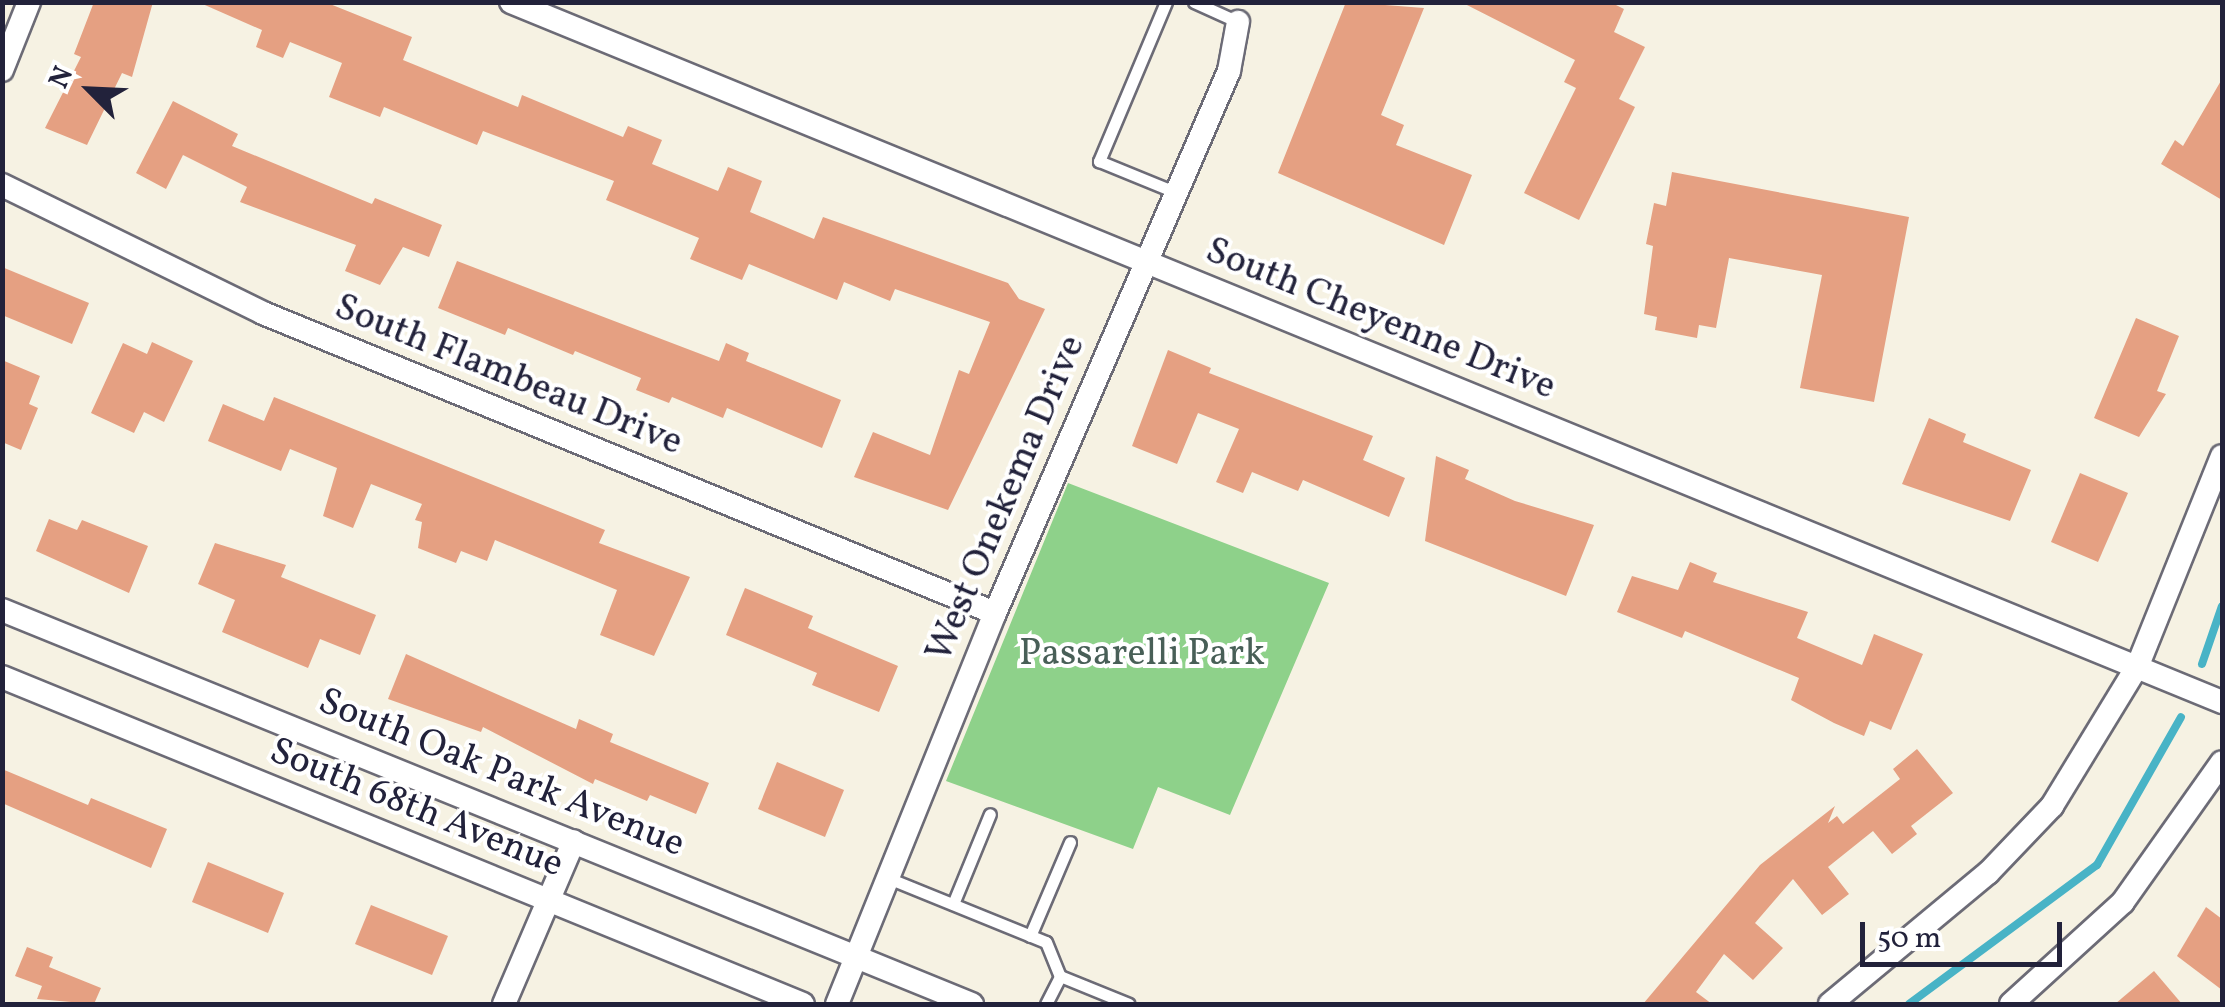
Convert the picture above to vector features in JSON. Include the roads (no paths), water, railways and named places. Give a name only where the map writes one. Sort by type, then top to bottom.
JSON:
[{"type":"street","points":[[2,70],[30,2]]},
{"type":"street","name":"South Cheyenne Drive","points":[[511,2],[2222,702]]},
{"type":"street","name":"West Onekema Drive","points":[[837,1004],[995,613],[1229,72],[1238,22]]},
{"type":"street","name":"South Flambeau Drive","points":[[2,185],[264,314],[995,613]]},
{"type":"street","points":[[1830,1004],[1988,873],[2052,806],[2138,665],[2222,456]]},
{"type":"street","name":"South Oak Park Avenue","points":[[2,610],[972,1004]]},
{"type":"street","name":"South 68th Avenue","points":[[2,678],[804,1004]]},
{"type":"street","points":[[2011,1004],[2123,902],[2222,762]]},
{"type":"street","points":[[504,1004],[574,841]]},
{"type":"lane","points":[[1166,2],[1099,160],[1175,192]]},
{"type":"lane","points":[[1194,2],[1238,22]]},
{"type":"lane","points":[[953,904],[990,814]]},
{"type":"lane","points":[[1030,936],[1070,842]]},
{"type":"lane","points":[[888,878],[1046,942],[1060,976],[1129,1004]]},
{"type":"lane","points":[[1046,1004],[1060,976]]},
{"type":"waterway","points":[[2202,664],[2222,606]]},
{"type":"waterway","points":[[1909,1004],[2097,865],[2181,717]]},
{"type":"park label","name":"Passarelli Park","points":[[1142,655]]}]
